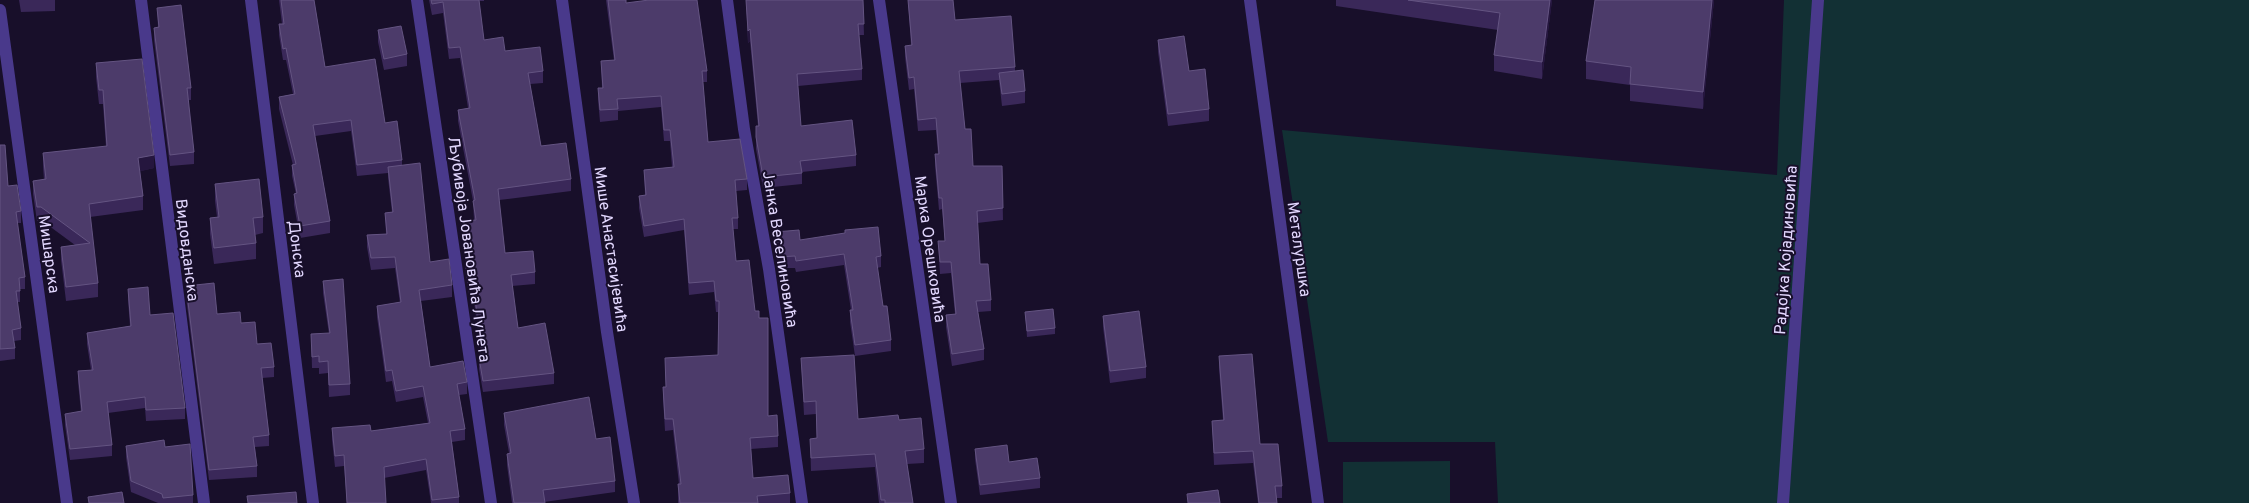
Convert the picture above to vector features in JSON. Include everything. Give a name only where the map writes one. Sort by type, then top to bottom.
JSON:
[{"type":"street","name":"Видовданска","points":[[141,0],[204,503]]},
{"type":"street","name":"Донска","points":[[250,0],[313,503]]},
{"type":"street","name":"Љубивоја Јовановића Лунета","points":[[418,0],[491,503]]},
{"type":"street","name":"Мише Анастасијевића","points":[[562,0],[607,332],[634,503]]},
{"type":"street","name":"Јанка Веселиновића","points":[[726,0],[744,129],[769,269],[802,503]]},
{"type":"street","name":"Марка Орешковића","points":[[878,0],[951,503]]},
{"type":"street","name":"Металуршка","points":[[1250,0],[1318,503]]},
{"type":"street","name":"Радојка Којадиновића","points":[[1784,503],[1818,0]]},
{"type":"street","name":"Мишарска","points":[[0,10],[67,503]]},
{"type":"green space","points":[[1784,0],[2249,0],[2249,503],[1498,503],[1495,442],[1328,442],[1282,130],[1777,175]]},
{"type":"green space","points":[[1450,461],[1450,503],[1343,503],[1343,462]]},
{"type":"building","points":[[281,0],[314,0],[325,67],[375,59],[385,123],[397,121],[402,160],[357,165],[351,120],[313,125],[330,221],[300,226],[294,194],[297,193],[292,165],[296,164],[279,97],[295,94],[286,48],[283,49],[279,24],[284,24]]},
{"type":"building","points":[[431,0],[479,0],[484,40],[503,37],[505,51],[540,47],[543,71],[528,73],[541,146],[566,143],[571,179],[498,189],[505,253],[533,251],[535,272],[511,275],[518,328],[545,323],[554,373],[483,381],[479,358],[482,353],[473,283],[469,283],[465,257],[470,257],[466,221],[476,220],[473,201],[475,200],[458,110],[470,108],[460,47],[449,48],[443,2],[432,4]]},
{"type":"building","points":[[608,0],[626,0],[626,3],[649,0],[697,0],[707,71],[702,71],[708,142],[740,139],[747,179],[735,180],[738,218],[732,218],[736,261],[749,260],[755,311],[759,311],[759,318],[768,318],[768,416],[777,415],[778,436],[750,438],[753,478],[788,475],[790,493],[757,496],[758,503],[680,503],[678,484],[681,484],[673,419],[665,419],[663,387],[666,387],[665,358],[718,355],[719,301],[716,301],[714,281],[689,283],[684,219],[644,226],[639,196],[646,195],[644,170],[674,167],[670,130],[664,130],[661,96],[617,99],[618,109],[600,110],[598,88],[603,88],[601,61],[615,60]]},
{"type":"building","points":[[746,0],[863,0],[864,24],[858,24],[862,69],[797,74],[801,126],[852,120],[856,155],[800,161],[802,173],[763,177],[756,137],[756,126],[759,126]]},
{"type":"building","points":[[908,0],[953,0],[955,20],[1011,16],[1015,67],[959,71],[965,129],[971,129],[973,166],[1002,166],[1003,208],[977,211],[980,264],[988,264],[991,300],[976,301],[984,349],[952,354],[946,315],[956,314],[951,262],[940,262],[938,241],[945,241],[942,198],[939,198],[935,154],[939,154],[936,118],[918,120],[914,77],[909,78],[905,46],[912,45]]},
{"type":"building","points":[[1408,0],[1550,0],[1542,62],[1494,55],[1500,13]]},
{"type":"building","points":[[1595,0],[1712,0],[1703,92],[1630,84],[1631,67],[1586,61]]},
{"type":"building","points":[[181,5],[191,88],[187,88],[194,152],[170,155],[154,28],[159,27],[157,8]]},
{"type":"building","points":[[401,26],[407,54],[384,59],[378,30]]},
{"type":"building","points":[[1184,36],[1189,71],[1205,69],[1209,109],[1168,114],[1158,40]]},
{"type":"building","points":[[142,59],[154,155],[138,158],[143,196],[89,204],[98,283],[66,287],[61,247],[90,243],[41,207],[37,207],[33,181],[46,179],[43,153],[107,146],[103,90],[99,90],[96,63]]},
{"type":"building","points":[[1023,70],[1025,91],[1002,94],[999,73]]},
{"type":"building","points":[[0,145],[5,145],[8,186],[17,185],[21,211],[16,212],[25,277],[19,278],[20,291],[16,291],[21,328],[12,330],[15,348],[0,349]]},
{"type":"building","points":[[420,163],[430,262],[449,259],[452,285],[419,290],[430,367],[463,361],[467,382],[457,384],[465,429],[450,431],[459,497],[432,500],[426,459],[384,467],[386,503],[347,503],[344,455],[335,456],[332,428],[370,425],[371,431],[430,423],[423,386],[396,391],[392,370],[386,371],[377,306],[401,302],[395,257],[371,258],[367,235],[387,234],[385,213],[393,212],[388,167]]},
{"type":"building","points":[[259,179],[263,217],[253,218],[256,243],[214,248],[210,218],[219,217],[215,184]]},
{"type":"building","points":[[878,227],[881,256],[876,257],[883,306],[887,306],[891,340],[855,345],[850,310],[853,310],[844,254],[796,261],[795,256],[778,257],[775,232],[799,230],[800,240],[845,233],[845,230]]},
{"type":"building","points":[[343,279],[350,384],[329,385],[328,361],[319,362],[319,356],[312,357],[311,334],[330,333],[323,281]]},
{"type":"building","points":[[214,283],[217,314],[240,312],[241,323],[255,322],[257,344],[271,343],[274,367],[261,368],[269,435],[253,437],[257,466],[209,470],[186,286]]},
{"type":"building","points":[[148,287],[150,315],[173,313],[185,408],[146,410],[145,397],[107,402],[112,445],[70,449],[65,414],[82,411],[78,371],[93,370],[87,333],[131,326],[128,289]]},
{"type":"building","points":[[1053,309],[1055,328],[1027,331],[1025,312]]},
{"type":"building","points":[[1139,311],[1146,367],[1110,371],[1103,316]]},
{"type":"building","points":[[1252,354],[1260,444],[1278,444],[1282,486],[1275,486],[1277,503],[1259,503],[1253,451],[1214,453],[1212,421],[1224,420],[1219,356]]},
{"type":"building","points":[[854,355],[858,419],[898,415],[899,420],[921,418],[924,449],[905,451],[913,503],[885,503],[885,500],[881,500],[875,454],[811,458],[810,439],[817,438],[816,401],[804,402],[801,358]]},
{"type":"building","points":[[589,397],[596,439],[610,437],[615,481],[543,490],[545,503],[514,503],[507,454],[511,453],[504,413]]},
{"type":"building","points":[[164,440],[165,447],[190,444],[193,495],[163,498],[162,494],[131,481],[126,446]]},
{"type":"building","points":[[1007,445],[1009,462],[1037,458],[1040,478],[980,485],[975,449]]},
{"type":"building","points":[[1218,490],[1220,503],[1188,503],[1187,494]]},
{"type":"building","points":[[122,492],[124,503],[89,503],[88,497]]},
{"type":"building","points":[[296,492],[297,503],[248,503],[247,496]]}]
